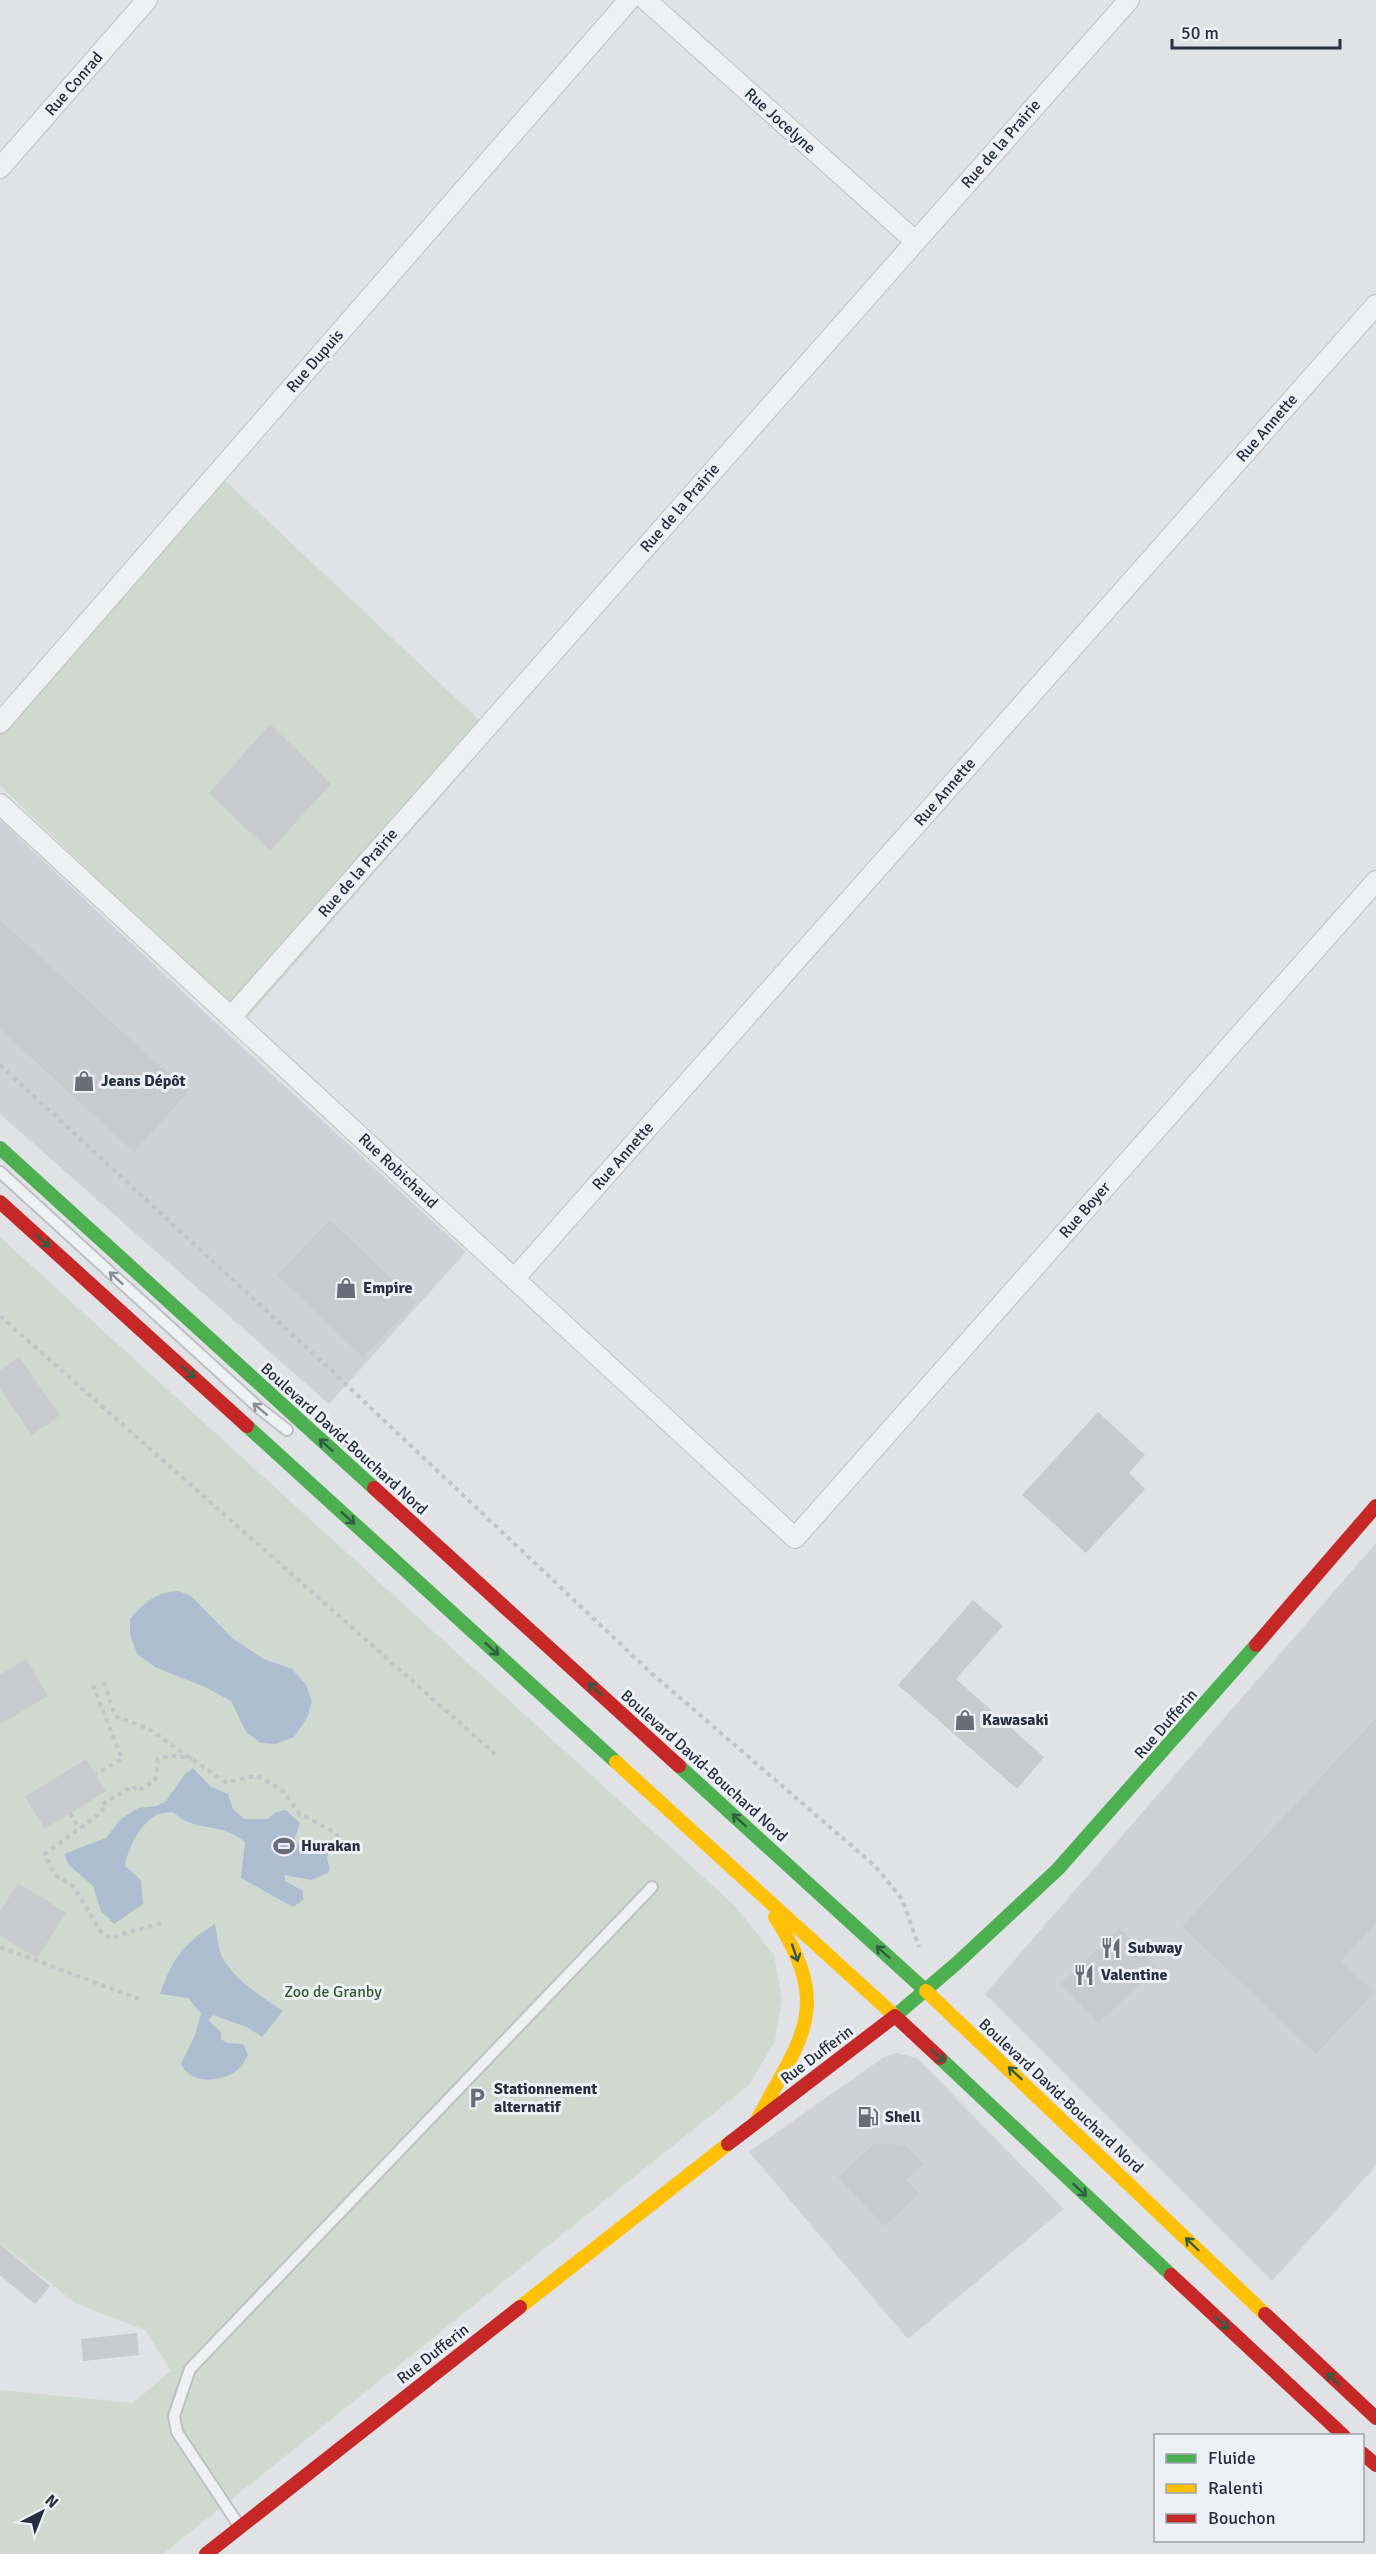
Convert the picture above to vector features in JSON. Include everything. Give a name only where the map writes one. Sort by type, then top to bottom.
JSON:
[{"type":"main road","name":"Boulevard David-Bouchard Nord","points":[[0,1148],[926,1991],[1088,2142],[1267,2317],[1376,2418]]},
{"type":"main road","points":[[0,1202],[895,2016],[1342,2434]]},
{"type":"main road","name":"Rue Dufferin","points":[[206,2554],[926,1991],[1058,1869],[1138,1781],[1376,1506]]},
{"type":"main road","points":[[753,1886],[790,1938],[808,1989],[805,2029],[756,2122]]},
{"type":"main road","points":[[1364,2455],[1376,2465]]},
{"type":"street","name":"Rue Dupuis","points":[[0,723],[629,0]]},
{"type":"street","name":"Rue Jocelyne","points":[[646,0],[915,241]]},
{"type":"street","name":"Rue de la Prairie","points":[[231,1017],[915,241],[1121,2]]},
{"type":"street","name":"Rue Conrad","points":[[0,168],[138,3]]},
{"type":"street","name":"Rue Annette","points":[[514,1279],[1376,305]]},
{"type":"street","name":"Rue Robichaud","points":[[0,804],[795,1538]]},
{"type":"street","name":"Rue Boyer","points":[[795,1538],[1376,881]]},
{"type":"lane","points":[[0,1172],[259,1408],[297,1438]]},
{"type":"lane","points":[[325,1460],[439,1547]]},
{"type":"lane","points":[[240,2527],[177,2432],[174,2416],[190,2369],[652,1887]]},
{"type":"path","points":[[0,1065],[335,1374],[649,1671],[875,1866],[902,1899],[921,1958]]},
{"type":"path","points":[[0,1316],[496,1755]]},
{"type":"path","points":[[105,1682],[115,1716],[149,1729],[225,1782],[257,1776],[281,1789],[300,1814],[336,1833],[339,1840]]},
{"type":"path","points":[[93,1685],[122,1759],[96,1774]]},
{"type":"path","points":[[161,1923],[139,1931],[131,1930],[111,1939],[101,1932],[74,1887],[56,1875],[45,1854],[78,1827],[103,1812],[100,1805],[133,1786],[136,1791],[155,1781],[158,1759],[181,1755],[192,1759]]},
{"type":"path","points":[[70,1813],[78,1827]]},
{"type":"path","points":[[0,1947],[139,1999]]},
{"type":"shaded area","points":[[0,820],[232,1038],[466,1252],[329,1404],[0,1114]]},
{"type":"shaded area","points":[[1376,1543],[1376,2166],[1272,2281],[985,1994]]},
{"type":"shaded area","points":[[896,2053],[917,2058],[1064,2209],[908,2339],[749,2152],[884,2057]]},
{"type":"green space","points":[[218,474],[495,735],[246,1020],[0,786],[0,720]]},
{"type":"green space","name":"Zoo de Granby","points":[[0,1237],[735,1906],[774,1955],[782,1999],[775,2041],[749,2085],[163,2554],[0,2554],[0,2390],[133,2403],[171,2371],[145,2330],[75,2303],[0,2243]]},
{"type":"water","points":[[178,1591],[191,1596],[233,1639],[264,1659],[292,1669],[306,1685],[312,1702],[307,1718],[294,1737],[275,1744],[261,1743],[246,1732],[231,1701],[207,1688],[155,1667],[137,1654],[130,1635],[130,1619],[151,1599]]},
{"type":"water","name":"Hurakan","points":[[193,1768],[211,1787],[228,1794],[233,1809],[244,1819],[268,1819],[276,1812],[286,1810],[300,1823],[293,1844],[318,1842],[329,1849],[327,1859],[330,1869],[328,1873],[311,1880],[285,1875],[285,1881],[303,1891],[303,1900],[293,1907],[241,1878],[245,1842],[226,1831],[190,1823],[173,1812],[158,1814],[140,1830],[125,1866],[141,1880],[143,1904],[114,1924],[101,1911],[93,1886],[69,1865],[64,1854],[106,1838],[121,1819],[138,1808],[156,1806],[166,1801],[185,1774]]},
{"type":"water","points":[[215,1924],[222,1957],[234,1974],[283,2011],[262,2037],[247,2027],[213,2015],[208,2020],[221,2032],[221,2039],[227,2043],[243,2044],[248,2055],[236,2071],[222,2078],[206,2080],[191,2075],[181,2064],[195,2035],[201,2013],[188,1998],[160,1994],[169,1971],[180,1953],[194,1939]]},
{"type":"building","points":[[270,724],[331,784],[270,851],[209,793]]},
{"type":"building","points":[[0,920],[188,1092],[134,1152],[0,1029]]},
{"type":"building","name":"Empire","points":[[330,1220],[416,1302],[363,1357],[277,1275]]},
{"type":"building","points":[[19,1357],[60,1415],[32,1435],[0,1389],[0,1370]]},
{"type":"building","points":[[1098,1412],[1145,1455],[1129,1473],[1145,1489],[1086,1553],[1022,1495]]},
{"type":"building","points":[[973,1600],[1003,1626],[956,1679],[1044,1757],[1017,1789],[898,1685]]},
{"type":"building","points":[[26,1659],[48,1696],[0,1724],[0,1675]]},
{"type":"building","points":[[1376,1718],[1376,1923],[1341,1961],[1374,1992],[1316,2054],[1182,1926]]},
{"type":"building","points":[[86,1759],[106,1791],[45,1829],[25,1797]]},
{"type":"building","points":[[18,1883],[66,1913],[37,1959],[0,1935],[0,1911]]},
{"type":"building","points":[[1119,1928],[1157,1967],[1099,2023],[1061,1984]]},
{"type":"building","points":[[874,2144],[905,2145],[923,2164],[906,2179],[919,2194],[884,2226],[838,2177]]},
{"type":"building","points":[[0,2244],[50,2286],[35,2304],[0,2275]]},
{"type":"building","points":[[137,2333],[139,2355],[83,2361],[81,2339]]},
{"type":"traffic: fast","points":[[0,1148],[374,1488]]},
{"type":"traffic: fast","points":[[247,1426],[616,1762]]},
{"type":"traffic: fast","points":[[895,2016],[957,1963],[1058,1869],[1256,1645]]},
{"type":"traffic: fast","points":[[679,1766],[926,1991]]},
{"type":"traffic: fast","points":[[940,2058],[1171,2275]]},
{"type":"traffic: slow","points":[[616,1762],[895,2016]]},
{"type":"traffic: slow","points":[[756,2122],[797,2044],[804,2023],[807,2000],[804,1976],[793,1949],[775,1917]]},
{"type":"traffic: slow","points":[[926,1991],[1265,2314]]},
{"type":"traffic: slow","points":[[520,2307],[728,2144]]},
{"type":"traffic: jam","points":[[0,1202],[247,1426]]},
{"type":"traffic: jam","points":[[374,1488],[679,1766]]},
{"type":"traffic: jam","points":[[1256,1645],[1376,1506]]},
{"type":"traffic: jam","points":[[728,2144],[895,2016],[940,2058]]},
{"type":"traffic: jam","points":[[1171,2275],[1342,2434]]},
{"type":"traffic: jam","points":[[206,2554],[520,2307]]},
{"type":"traffic: jam","points":[[1265,2314],[1376,2418]]},
{"type":"traffic: jam","points":[[1364,2455],[1376,2465]]},
{"type":"place","name":"Jeans Dépôt","points":[[84,1081]]},
{"type":"place","name":"Empire","points":[[346,1288]]},
{"type":"place","name":"Kawasaki","points":[[965,1720]]},
{"type":"place","name":"Hurakan","points":[[284,1846]]},
{"type":"place","name":"Subway","points":[[1111,1948]]},
{"type":"place","name":"Valentine","points":[[1084,1975]]},
{"type":"place","name":"Stationnement alternatif","points":[[477,2098]]},
{"type":"place","name":"Shell","points":[[868,2117]]}]
